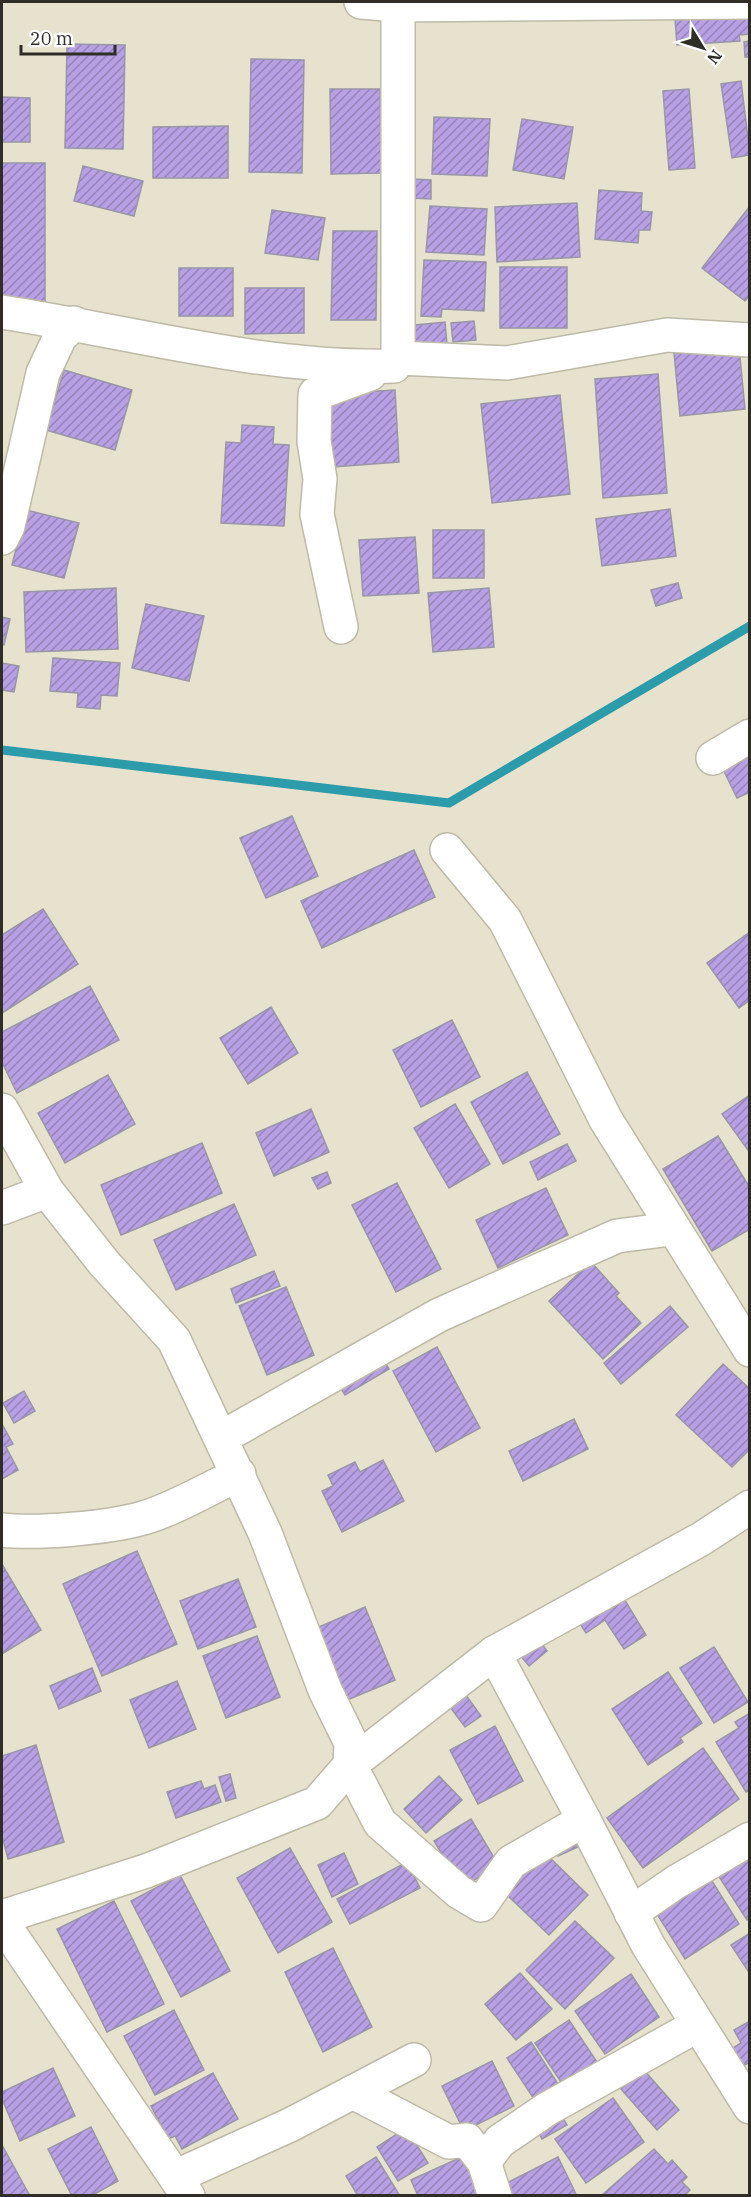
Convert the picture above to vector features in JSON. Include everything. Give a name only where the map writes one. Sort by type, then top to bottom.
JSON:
[{"type":"street","points":[[361,2],[398,5],[750,2]]},
{"type":"street","points":[[396,362],[398,5]]},
{"type":"street","points":[[2,312],[74,323],[189,348],[341,367],[396,362],[507,363],[667,335],[750,340]]},
{"type":"street","points":[[2,538],[8,526],[43,373],[60,337],[74,323]]},
{"type":"street","points":[[341,627],[317,514],[320,479],[314,441],[315,394],[396,362]]},
{"type":"street","points":[[713,758],[750,736]]},
{"type":"street","points":[[447,850],[505,920],[606,1120],[671,1229],[750,1350]]},
{"type":"street","points":[[2,1110],[47,1191],[104,1263],[174,1340],[265,1533],[325,1690],[351,1743],[350,1765],[380,1823],[459,1892],[481,1905],[511,1862],[584,1820]]},
{"type":"street","points":[[2,1208],[47,1191]]},
{"type":"street","points":[[221,1438],[439,1316],[617,1236],[671,1229]]},
{"type":"street","points":[[2,1530],[20,1532],[74,1528],[144,1518],[239,1474]]},
{"type":"street","points":[[2,1917],[146,1871],[317,1803],[350,1765],[494,1653],[701,1539],[750,1508]]},
{"type":"street","points":[[494,1653],[631,1913],[750,2107]]},
{"type":"street","points":[[631,1913],[676,1882],[750,1839]]},
{"type":"street","points":[[2,1922],[182,2186],[290,2125],[414,2060]]},
{"type":"street","points":[[484,2162],[500,2140],[547,2109],[698,2025]]},
{"type":"street","points":[[353,2092],[449,2142],[467,2140],[484,2162],[495,2196]]},
{"type":"building","points":[[750,14],[750,34],[739,35],[740,41],[677,45],[675,19]]},
{"type":"building","points":[[750,41],[750,57],[745,57],[744,42]]},
{"type":"building","points":[[67,44],[125,45],[123,149],[65,148]]},
{"type":"building","points":[[251,59],[304,60],[302,173],[249,172]]},
{"type":"building","points":[[741,81],[750,155],[732,158],[721,84]]},
{"type":"building","points":[[330,89],[380,89],[381,173],[331,174]]},
{"type":"building","points":[[689,89],[695,168],[669,170],[663,91]]},
{"type":"building","points":[[2,97],[30,98],[30,142],[2,142]]},
{"type":"building","points":[[434,117],[490,119],[487,176],[432,174]]},
{"type":"building","points":[[522,119],[573,127],[564,179],[513,170]]},
{"type":"building","points":[[228,126],[228,178],[153,178],[153,127]]},
{"type":"building","points":[[2,163],[45,163],[45,302],[2,302]]},
{"type":"building","points":[[83,166],[143,181],[134,216],[74,201]]},
{"type":"building","points":[[412,179],[431,180],[431,199],[411,198]]},
{"type":"building","points":[[599,190],[642,193],[641,211],[652,212],[650,230],[639,230],[638,243],[595,239]]},
{"type":"building","points":[[577,203],[580,257],[497,262],[495,207]]},
{"type":"building","points":[[430,206],[487,209],[484,255],[426,252]]},
{"type":"building","points":[[750,206],[750,295],[745,301],[702,268]]},
{"type":"building","points":[[272,210],[325,218],[318,260],[265,253]]},
{"type":"building","points":[[333,231],[377,231],[376,320],[331,320]]},
{"type":"building","points":[[424,260],[486,262],[484,311],[442,309],[441,317],[421,316]]},
{"type":"building","points":[[500,267],[567,267],[567,328],[500,328]]},
{"type":"building","points":[[179,268],[233,268],[233,316],[179,316]]},
{"type":"building","points":[[245,288],[304,288],[304,333],[245,334]]},
{"type":"building","points":[[474,321],[476,340],[453,342],[451,323]]},
{"type":"building","points":[[445,322],[447,344],[407,347],[405,326]]},
{"type":"building","points":[[739,347],[745,409],[680,416],[674,353]]},
{"type":"building","points":[[64,370],[132,390],[115,450],[46,430]]},
{"type":"building","points":[[658,374],[667,493],[603,498],[595,379]]},
{"type":"building","points":[[395,390],[399,462],[333,467],[329,394]]},
{"type":"building","points":[[560,395],[570,494],[492,503],[481,404]]},
{"type":"building","points":[[242,425],[274,427],[273,444],[289,445],[284,526],[221,523],[226,442],[241,443]]},
{"type":"building","points":[[670,509],[676,556],[602,566],[596,519]]},
{"type":"building","points":[[26,510],[79,523],[64,578],[12,565]]},
{"type":"building","points":[[433,530],[484,530],[484,578],[433,578]]},
{"type":"building","points":[[415,537],[419,593],[363,596],[359,540]]},
{"type":"building","points":[[678,583],[682,598],[656,606],[651,590]]},
{"type":"building","points":[[116,588],[118,649],[26,652],[24,592]]},
{"type":"building","points":[[489,588],[494,647],[433,652],[428,593]]},
{"type":"building","points":[[146,604],[204,616],[189,681],[132,668]]},
{"type":"building","points":[[2,617],[10,619],[4,645],[2,644]]},
{"type":"building","points":[[53,658],[120,663],[117,696],[101,695],[100,709],[77,707],[78,693],[50,691]]},
{"type":"building","points":[[2,663],[19,666],[14,692],[2,690]]},
{"type":"building","points":[[750,753],[750,792],[737,798],[722,767]]},
{"type":"building","points":[[292,816],[318,876],[266,898],[240,838]]},
{"type":"building","points":[[414,850],[435,897],[322,948],[301,901]]},
{"type":"building","points":[[43,909],[78,964],[2,1013],[2,935]]},
{"type":"building","points":[[750,932],[750,1000],[739,1008],[707,963]]},
{"type":"building","points":[[90,986],[119,1040],[17,1093],[2,1062],[2,1032]]},
{"type":"building","points":[[271,1007],[298,1053],[248,1084],[220,1038]]},
{"type":"building","points":[[452,1020],[480,1077],[421,1107],[393,1050]]},
{"type":"building","points":[[527,1072],[560,1134],[503,1164],[471,1102]]},
{"type":"building","points":[[108,1075],[135,1124],[65,1163],[38,1113]]},
{"type":"building","points":[[750,1095],[750,1153],[722,1114]]},
{"type":"building","points":[[455,1104],[490,1164],[449,1188],[414,1128]]},
{"type":"building","points":[[311,1109],[329,1152],[274,1176],[256,1133]]},
{"type":"building","points":[[718,1136],[750,1188],[750,1229],[712,1251],[663,1169]]},
{"type":"building","points":[[202,1143],[222,1193],[121,1235],[101,1185]]},
{"type":"building","points":[[567,1144],[576,1161],[538,1180],[530,1162]]},
{"type":"building","points":[[327,1172],[331,1183],[318,1189],[312,1178]]},
{"type":"building","points":[[397,1183],[441,1269],[396,1292],[352,1205]]},
{"type":"building","points":[[546,1188],[568,1235],[498,1268],[476,1220]]},
{"type":"building","points":[[234,1204],[256,1255],[176,1290],[154,1240]]},
{"type":"building","points":[[591,1262],[619,1293],[616,1296],[641,1323],[603,1359],[549,1301]]},
{"type":"building","points":[[274,1271],[280,1286],[236,1303],[231,1289]]},
{"type":"building","points":[[286,1287],[314,1355],[267,1375],[239,1306]]},
{"type":"building","points":[[670,1306],[688,1327],[621,1384],[604,1363]]},
{"type":"building","points":[[437,1347],[480,1428],[436,1452],[393,1371]]},
{"type":"building","points":[[379,1353],[389,1369],[345,1395],[335,1379]]},
{"type":"building","points":[[723,1364],[750,1389],[750,1449],[732,1467],[676,1415]]},
{"type":"building","points":[[24,1391],[35,1411],[14,1423],[3,1403]]},
{"type":"building","points":[[574,1419],[588,1449],[523,1481],[509,1451]]},
{"type":"building","points":[[2,1424],[13,1444],[6,1447],[18,1470],[2,1479]]},
{"type":"building","points":[[383,1460],[404,1501],[342,1532],[322,1491],[333,1486],[328,1475],[355,1462],[360,1472]]},
{"type":"building","points":[[137,1551],[177,1644],[102,1676],[63,1584]]},
{"type":"building","points":[[2,1567],[41,1630],[2,1654]]},
{"type":"building","points":[[238,1579],[256,1627],[198,1649],[180,1601]]},
{"type":"building","points":[[618,1589],[646,1635],[624,1649],[605,1620],[586,1633],[575,1616]]},
{"type":"building","points":[[365,1607],[395,1680],[340,1703],[310,1631]]},
{"type":"building","points":[[257,1636],[280,1697],[226,1718],[203,1656]]},
{"type":"building","points":[[538,1639],[547,1651],[529,1666],[520,1655]]},
{"type":"building","points":[[714,1647],[748,1702],[714,1723],[680,1668]]},
{"type":"building","points":[[92,1668],[101,1691],[59,1709],[50,1686]]},
{"type":"building","points":[[668,1672],[702,1723],[680,1738],[683,1742],[648,1765],[612,1709]]},
{"type":"building","points":[[177,1681],[196,1729],[149,1748],[130,1700]]},
{"type":"building","points":[[463,1691],[481,1716],[465,1727],[447,1703]]},
{"type":"building","points":[[750,1713],[750,1790],[746,1792],[716,1742],[739,1728],[735,1722]]},
{"type":"building","points":[[495,1726],[523,1781],[478,1804],[450,1750]]},
{"type":"building","points":[[36,1745],[64,1842],[8,1859],[2,1836],[2,1756]]},
{"type":"building","points":[[703,1748],[739,1799],[643,1868],[607,1818]]},
{"type":"building","points":[[230,1774],[236,1798],[226,1801],[219,1777]]},
{"type":"building","points":[[439,1776],[462,1800],[426,1833],[404,1809]]},
{"type":"building","points":[[201,1781],[204,1789],[215,1785],[221,1802],[176,1818],[167,1792]]},
{"type":"building","points":[[471,1819],[499,1866],[462,1887],[434,1841]]},
{"type":"building","points":[[572,1836],[578,1847],[558,1856],[552,1845]]},
{"type":"building","points":[[290,1848],[332,1922],[278,1953],[237,1878]]},
{"type":"building","points":[[750,1850],[750,1918],[747,1920],[716,1872]]},
{"type":"building","points":[[344,1853],[358,1884],[332,1897],[318,1865]]},
{"type":"building","points":[[545,1853],[588,1895],[549,1935],[505,1893]]},
{"type":"building","points":[[407,1862],[420,1888],[350,1924],[337,1899]]},
{"type":"building","points":[[180,1875],[230,1971],[181,1997],[131,1901]]},
{"type":"building","points":[[710,1878],[739,1924],[685,1959],[657,1914]]},
{"type":"building","points":[[114,1901],[164,2004],[107,2032],[57,1929]]},
{"type":"building","points":[[575,1921],[614,1958],[565,2009],[526,1970]]},
{"type":"building","points":[[750,1933],[750,1974],[731,1945]]},
{"type":"building","points":[[333,1948],[372,2027],[323,2052],[285,1972]]},
{"type":"building","points":[[520,1973],[552,2009],[516,2040],[485,2004]]},
{"type":"building","points":[[631,1974],[659,2017],[605,2054],[575,2011]]},
{"type":"building","points":[[174,2010],[204,2070],[155,2095],[124,2036]]},
{"type":"building","points":[[569,2020],[597,2062],[563,2085],[535,2043]]},
{"type":"building","points":[[750,2021],[750,2062],[743,2066],[733,2048],[741,2043],[734,2030]]},
{"type":"building","points":[[531,2042],[558,2084],[534,2099],[507,2058]]},
{"type":"building","points":[[492,2061],[514,2106],[464,2131],[442,2086]]},
{"type":"building","points":[[53,2068],[75,2116],[20,2141],[2,2099],[2,2092]]},
{"type":"building","points":[[643,2069],[679,2110],[657,2130],[621,2089]]},
{"type":"building","points":[[213,2073],[238,2119],[182,2149],[175,2136],[168,2139],[151,2106]]},
{"type":"building","points":[[613,2098],[644,2142],[586,2183],[555,2139]]},
{"type":"building","points":[[559,2111],[567,2125],[542,2139],[535,2125]]},
{"type":"building","points":[[91,2127],[118,2181],[91,2196],[72,2196],[48,2149]]},
{"type":"building","points":[[406,2128],[428,2163],[398,2181],[377,2147]]},
{"type":"building","points":[[2,2145],[30,2196],[2,2196]]},
{"type":"building","points":[[654,2149],[668,2164],[672,2160],[687,2177],[682,2182],[690,2190],[684,2196],[601,2196]]},
{"type":"building","points":[[466,2155],[483,2196],[418,2196],[411,2180]]},
{"type":"building","points":[[376,2157],[400,2196],[358,2196],[346,2176]]},
{"type":"building","points":[[558,2157],[577,2196],[498,2196],[495,2189]]},
{"type":"waterway","points":[[2,750],[449,803],[750,626]]}]
